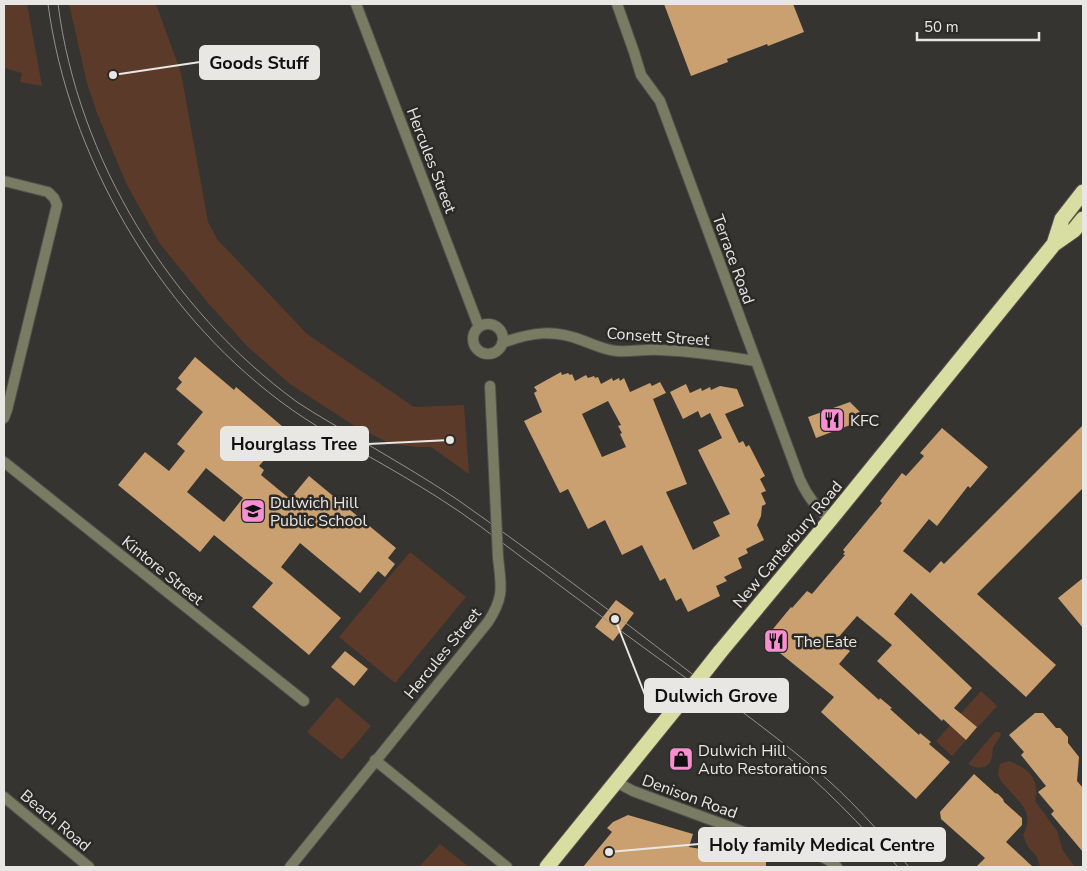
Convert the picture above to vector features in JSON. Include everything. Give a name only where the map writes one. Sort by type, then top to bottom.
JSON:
[{"type":"highway","name":"New Canterbury Road","points":[[1054,244],[1062,219],[1083,192]]},
{"type":"highway","name":"New Canterbury Road","points":[[547,867],[720,652],[830,520],[1054,244],[1074,230],[1083,219]]},
{"type":"street","name":"Hercules Street","points":[[356,4],[479,327]]},
{"type":"street","name":"Terrace Road","points":[[617,4],[640,75],[660,101],[800,480],[814,504],[830,520]]},
{"type":"street","points":[[4,181],[48,192],[54,198],[57,205],[4,418]]},
{"type":"street","points":[[488,324],[497,327],[502,334],[502,343],[498,350],[491,354],[478,351],[473,338],[479,327],[488,324]]},
{"type":"street","name":"Consett Street","points":[[502,343],[537,333],[558,333],[615,351],[672,350],[755,361]]},
{"type":"street","name":"Hercules Street","points":[[290,867],[488,622],[498,604],[501,594],[490,386]]},
{"type":"street","name":"Kintore Street","points":[[4,462],[304,701]]},
{"type":"street","points":[[375,760],[507,867]]},
{"type":"street","name":"Denison Road","points":[[616,782],[633,791],[795,851],[807,852],[827,860],[837,867]]},
{"type":"street","name":"Beach Road","points":[[4,797],[89,867]]},
{"type":"shaded area","points":[[4,4],[27,4],[42,86],[20,82],[22,73],[4,68]]},
{"type":"shaded area","points":[[69,4],[156,4],[181,73],[208,222],[217,239],[307,334],[414,407],[464,405],[469,474],[431,447],[389,443],[353,425],[290,384],[247,346],[209,304],[160,244],[126,183],[97,113],[87,83]]},
{"type":"shaded area","points":[[410,552],[466,597],[395,683],[339,637]]},
{"type":"shaded area","points":[[981,691],[997,706],[952,756],[936,741]]},
{"type":"shaded area","points":[[337,697],[371,726],[342,760],[307,732]]},
{"type":"shaded area","points":[[995,732],[1001,734],[993,748],[992,757],[987,766],[981,768],[968,764]]},
{"type":"shaded area","points":[[1009,761],[1027,771],[1031,776],[1036,787],[1035,801],[1057,831],[1063,851],[1075,867],[1040,867],[1037,857],[1028,847],[1023,835],[1028,821],[1025,809],[998,775],[1000,764]]},
{"type":"shaded area","points":[[440,844],[469,867],[419,867]]},
{"type":"building","points":[[664,4],[793,4],[804,32],[727,59],[728,62],[691,76]]},
{"type":"building","points":[[195,357],[234,390],[236,387],[289,432],[259,466],[264,470],[261,475],[290,499],[309,476],[396,548],[388,558],[395,564],[385,577],[378,571],[360,593],[300,543],[281,567],[341,618],[309,655],[252,607],[273,583],[214,535],[200,552],[118,485],[145,452],[169,471],[185,451],[177,444],[203,412],[176,389],[182,382],[178,378]],"holes":[[[206,468],[243,498],[224,522],[187,492]]]},
{"type":"building","points":[[561,372],[562,375],[572,374],[575,381],[586,375],[588,378],[598,377],[601,384],[612,378],[613,381],[619,378],[620,381],[624,378],[630,392],[650,383],[652,386],[660,382],[666,393],[653,399],[687,484],[666,492],[693,550],[720,536],[713,522],[730,514],[698,450],[722,438],[710,413],[701,418],[698,411],[683,419],[670,392],[686,384],[690,393],[701,388],[702,391],[710,387],[711,390],[720,386],[737,389],[744,406],[725,414],[739,443],[743,441],[746,447],[749,445],[765,476],[760,479],[766,491],[761,493],[766,504],[762,506],[761,516],[757,525],[764,540],[746,549],[748,553],[738,558],[742,568],[724,577],[727,581],[716,586],[720,596],[688,612],[681,598],[676,601],[665,578],[660,581],[642,545],[622,555],[605,520],[588,529],[568,489],[560,493],[524,421],[542,412],[534,393],[537,391],[534,387]],"holes":[[[608,401],[621,425],[618,426],[626,447],[602,457],[582,414]]]},
{"type":"building","name":"KFC","points":[[850,402],[860,412],[855,414],[858,422],[816,438],[808,417]]},
{"type":"building","points":[[1083,425],[1083,488],[977,594],[1056,665],[1026,697],[911,593],[894,614],[972,688],[954,708],[977,727],[966,740],[943,719],[942,721],[877,661],[892,645],[857,616],[836,640],[850,651],[839,664],[879,700],[880,698],[892,708],[890,709],[919,735],[920,733],[931,742],[929,744],[950,762],[916,799],[821,712],[834,697],[764,640],[791,607],[807,591],[812,594],[845,555],[843,550],[882,503],[880,501],[902,473],[906,476],[924,456],[920,453],[942,428],[988,467],[970,488],[968,486],[937,526],[929,519],[903,551],[930,573],[941,561],[944,564]]},
{"type":"building","points":[[1083,578],[1083,628],[1058,598]]},
{"type":"building","points":[[616,600],[634,613],[613,641],[595,627]]},
{"type":"building","points":[[345,651],[368,669],[354,686],[331,667]]},
{"type":"building","points":[[1035,713],[1043,713],[1056,728],[1060,728],[1068,737],[1068,743],[1079,757],[1077,781],[1083,788],[1083,852],[1051,814],[1054,811],[1038,792],[1046,786],[1021,755],[1024,752],[1009,735]]},
{"type":"building","points":[[974,774],[1022,818],[1022,825],[1006,842],[1033,867],[976,867],[985,858],[941,819],[940,812]]},
{"type":"building","points":[[628,815],[693,834],[689,847],[766,860],[766,867],[583,867],[612,832],[607,828],[613,822]]},
{"type":"tram line","points":[[48,4],[59,61],[75,117],[98,172],[125,225],[158,275],[195,321],[236,364],[280,401],[305,419],[460,512],[697,686]]},
{"type":"tram line","points":[[58,4],[69,62],[86,119],[109,174],[137,227],[171,276],[209,323],[251,365],[297,402],[458,500],[580,588],[772,734],[840,791],[909,867]]},
{"type":"tram line","points":[[778,749],[841,805],[898,867]]},
{"type":"place","name":"Goods Stuff","points":[[113,75]]},
{"type":"place","name":"KFC","points":[[832,420]]},
{"type":"place","name":"Hourglass Tree","points":[[450,440]]},
{"type":"place","name":"Dulwich Hill Public School","points":[[253,511]]},
{"type":"place","name":"Dulwich Grove","points":[[615,619]]},
{"type":"place","name":"The Eate","points":[[776,641]]},
{"type":"place","name":"Dulwich Hill Auto Restorations","points":[[681,759]]},
{"type":"place","name":"Holy family Medical Centre","points":[[609,852]]}]
